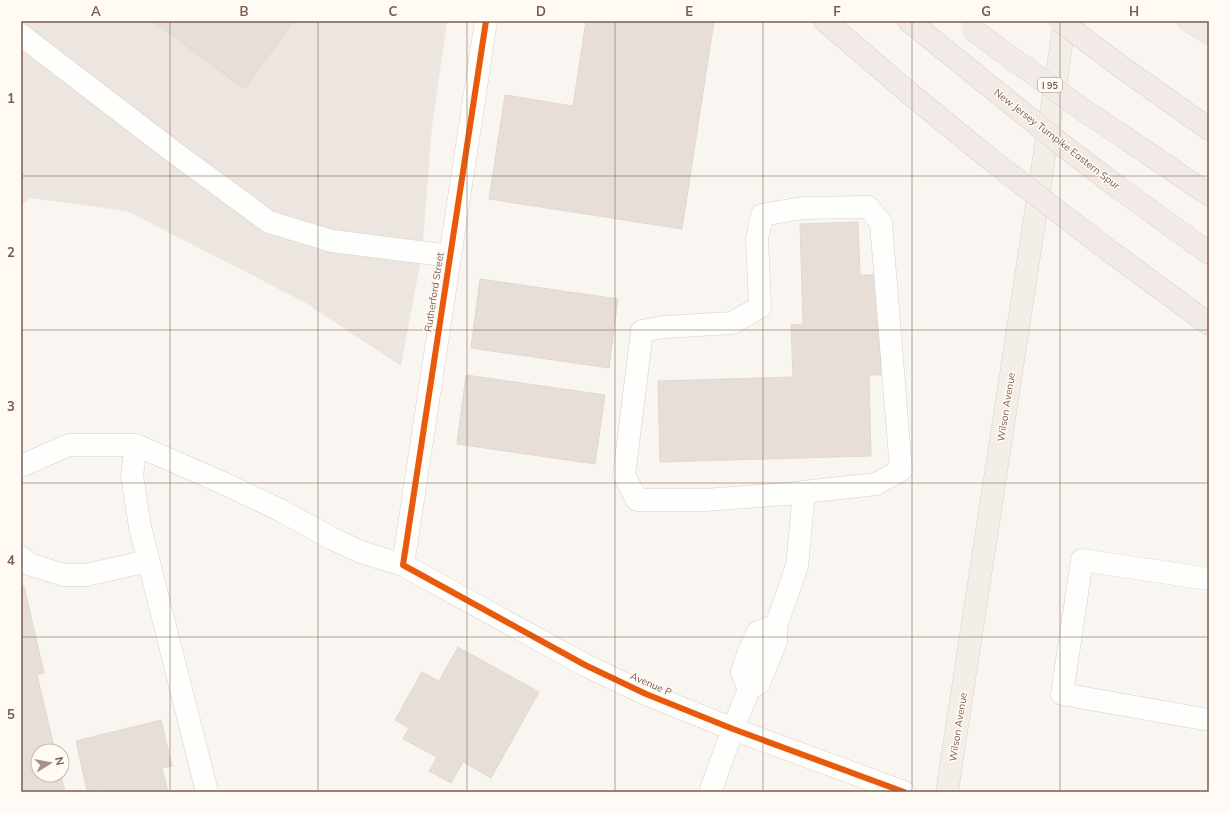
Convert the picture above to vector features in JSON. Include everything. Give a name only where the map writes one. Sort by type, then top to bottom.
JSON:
[{"type":"highway","points":[[825,21],[986,156],[1104,247],[1209,324]]},
{"type":"highway","name":"New Jersey Turnpike Eastern Spur","points":[[909,21],[1061,144],[1120,189],[1209,253]]},
{"type":"highway","points":[[1060,21],[1120,66],[1209,129]]},
{"type":"highway","points":[[1190,21],[1209,33]]},
{"type":"highway","name":"I 95","points":[[967,25],[1082,109],[1209,195]]},
{"type":"main road","name":"Wilson Avenue","points":[[947,792],[1065,21]]},
{"type":"street","name":"Rutherford Street","points":[[403,565],[486,21]]},
{"type":"street","points":[[21,35],[175,153],[269,222],[332,241],[450,256]]},
{"type":"street","points":[[868,207],[881,223],[901,470],[876,484],[804,492],[705,500],[637,500],[624,475],[642,331],[664,326],[732,323],[760,307],[757,239],[762,215],[802,208],[868,207]]},
{"type":"street","points":[[21,466],[69,445],[136,445],[132,475],[140,527],[207,792]]},
{"type":"street","name":"Avenue P","points":[[136,445],[221,482],[280,510],[333,539],[361,552],[403,565],[585,665],[646,694],[733,729],[904,792]]},
{"type":"street","points":[[710,792],[749,689],[742,672],[749,651],[758,632],[776,626],[797,566],[804,492]]},
{"type":"street","points":[[21,557],[29,564],[64,575],[86,575],[148,561]]},
{"type":"street","points":[[1209,579],[1082,560],[1062,694],[1209,720]]},
{"type":"shaded area","points":[[21,21],[447,21],[432,126],[422,253],[401,366],[304,302],[127,211],[30,198],[21,205]]},
{"type":"building","points":[[153,21],[294,21],[244,89]]},
{"type":"building","points":[[586,21],[714,21],[682,229],[489,199],[505,95],[573,106]]},
{"type":"building","points":[[858,222],[860,275],[878,275],[881,375],[869,375],[871,456],[660,462],[658,381],[793,377],[791,325],[803,324],[800,224]]},
{"type":"building","points":[[480,279],[618,299],[609,368],[471,348]]},
{"type":"building","points":[[466,375],[605,395],[595,464],[457,444]]},
{"type":"building","points":[[24,586],[44,673],[37,675],[53,743],[30,743],[30,783],[63,783],[65,792],[21,792],[21,587]]},
{"type":"building","points":[[458,647],[539,692],[491,778],[463,762],[451,783],[429,771],[437,757],[403,739],[409,728],[395,720],[422,672],[439,681]]},
{"type":"building","points":[[161,720],[172,766],[162,768],[168,792],[99,792],[98,788],[87,791],[76,741]]},
{"type":"cycle path","points":[[486,21],[403,565],[585,665],[646,694],[733,729],[904,792]]}]
